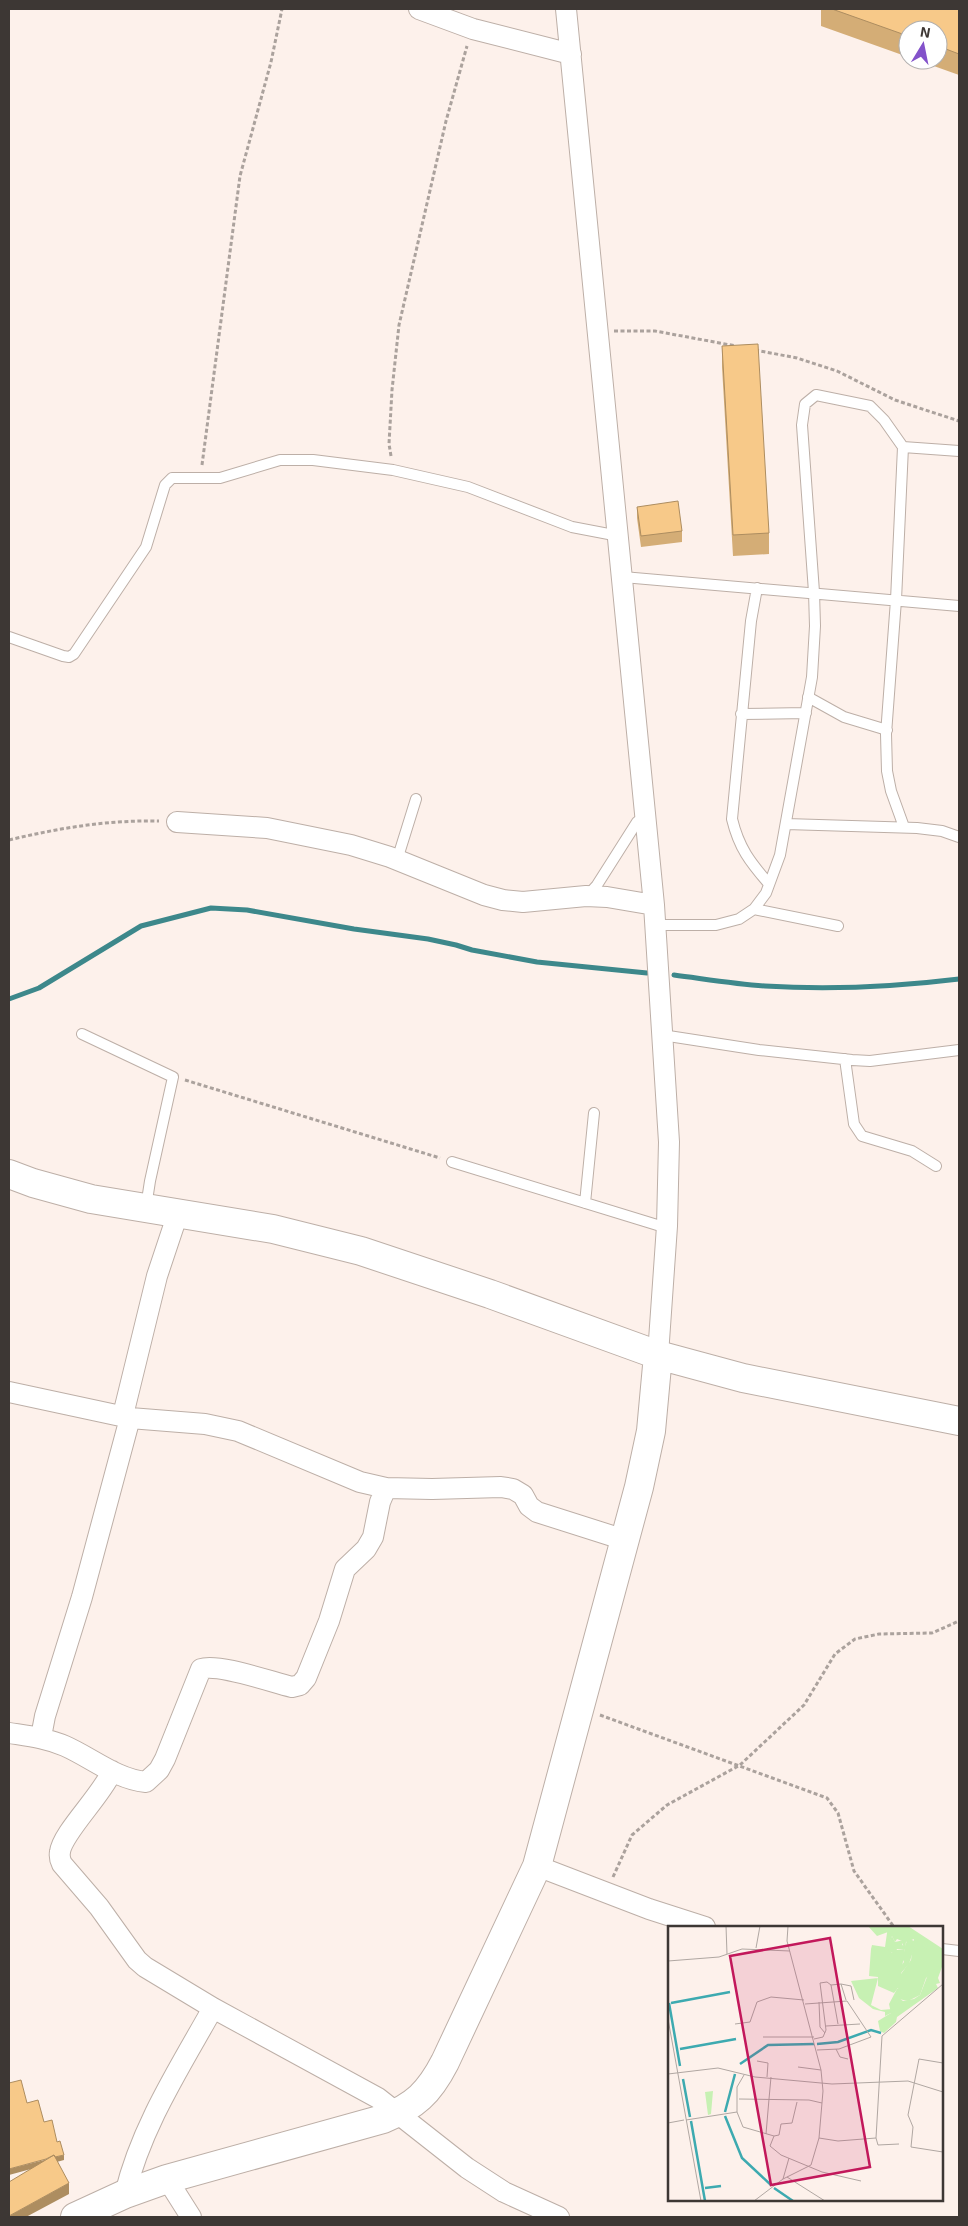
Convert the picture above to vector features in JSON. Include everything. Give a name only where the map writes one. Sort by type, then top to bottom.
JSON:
[{"type":"street","points":[[419,9],[473,29],[571,54]]},
{"type":"street","points":[[75,2217],[125,2194],[168,2179],[398,2113],[421,2098],[436,2079],[537,1866],[625,1540],[650,1431],[658,1355],[667,1228],[669,1142],[655,915],[646,816],[566,9]]},
{"type":"street","points":[[177,822],[266,828],[351,845],[397,860],[484,895],[503,900],[523,902],[586,896],[607,897],[655,915]]},
{"type":"street","points":[[9,1174],[33,1183],[91,1199],[273,1229],[361,1251],[490,1294],[658,1355],[743,1378],[959,1422]]},
{"type":"street","points":[[41,1737],[45,1716],[82,1597],[126,1416],[155,1284],[178,1213]]},
{"type":"street","points":[[9,1392],[126,1416],[205,1424],[238,1431],[360,1482],[386,1488],[432,1489],[501,1486],[513,1489],[523,1495],[529,1506],[537,1512],[625,1540]]},
{"type":"street","points":[[9,1733],[41,1737],[64,1745],[123,1777],[146,1782],[156,1774],[165,1759],[201,1669],[206,1667],[228,1670],[292,1687],[300,1685],[306,1678],[329,1621],[344,1569],[366,1549],[372,1537],[380,1502],[386,1488]]},
{"type":"street","points":[[112,1771],[98,1796],[64,1841],[60,1851],[60,1858],[99,1907],[137,1960],[145,1967],[214,2008],[378,2098],[467,2168],[504,2192],[559,2217]]},
{"type":"street","points":[[537,1866],[682,1921],[701,1926]]},
{"type":"street","points":[[125,2194],[130,2171],[141,2144],[177,2072],[214,2008]]},
{"type":"street","points":[[168,2179],[191,2217]]},
{"type":"lane","points":[[655,915],[716,925],[739,920],[754,909],[766,893],[780,855],[812,677],[814,592],[802,425],[805,404],[816,395],[870,406],[884,420],[903,447],[896,600],[887,730],[887,771],[904,827]]},
{"type":"lane","points":[[903,447],[959,451]]},
{"type":"lane","points":[[9,637],[64,656],[69,657],[74,654],[146,547],[166,482],[172,478],[231,476],[280,460],[313,460],[393,470],[468,487],[572,527],[619,536]]},
{"type":"lane","points":[[623,577],[959,606]]},
{"type":"lane","points":[[757,588],[751,621],[732,819],[737,840],[749,862],[769,884]]},
{"type":"lane","points":[[808,697],[844,717],[887,730]]},
{"type":"lane","points":[[741,714],[806,713]]},
{"type":"lane","points":[[397,860],[416,799]]},
{"type":"lane","points":[[586,896],[597,885],[637,822],[646,816]]},
{"type":"lane","points":[[786,824],[904,827],[942,831],[959,837]]},
{"type":"lane","points":[[754,909],[838,926]]},
{"type":"lane","points":[[82,1034],[173,1077],[150,1181],[146,1208]]},
{"type":"lane","points":[[662,1035],[759,1050],[845,1060],[870,1060],[959,1050]]},
{"type":"lane","points":[[845,1060],[854,1124],[862,1136],[912,1151],[936,1166]]},
{"type":"lane","points":[[585,1203],[594,1113]]},
{"type":"lane","points":[[452,1162],[667,1228]]},
{"type":"lane","points":[[943,1949],[959,1951]]},
{"type":"path","points":[[200,478],[240,176],[271,62],[282,9]]},
{"type":"path","points":[[393,470],[389,444],[399,325],[446,121],[473,29]]},
{"type":"path","points":[[599,332],[655,331],[740,347]]},
{"type":"path","points":[[749,349],[797,358],[837,371],[895,400],[959,421]]},
{"type":"path","points":[[9,840],[76,826],[122,820],[177,822]]},
{"type":"path","points":[[173,1077],[452,1162]]},
{"type":"path","points":[[606,1893],[632,1835],[667,1805],[740,1765],[804,1705],[834,1654],[855,1639],[879,1634],[932,1634],[959,1621]]},
{"type":"path","points":[[580,1708],[827,1798],[838,1813],[854,1871],[893,1926]]},
{"type":"building","points":[[832,9],[959,9],[959,54],[948,50],[948,20],[898,20],[898,32]]},
{"type":"building","points":[[758,344],[769,533],[733,535],[722,346]]},
{"type":"building","points":[[678,501],[682,531],[641,536],[637,507]]},
{"type":"building","points":[[21,2080],[27,2103],[38,2100],[44,2122],[52,2120],[57,2142],[60,2141],[64,2155],[55,2157],[54,2155],[9,2169],[9,2083]]},
{"type":"building","points":[[54,2155],[69,2183],[9,2216],[9,2182]]},
{"type":"waterway","points":[[9,999],[39,988],[141,926],[211,908],[247,910],[354,929],[428,939],[472,950],[537,962],[647,973]]},
{"type":"waterway","points":[[674,975],[731,983],[814,988],[886,986],[959,979]]}]
